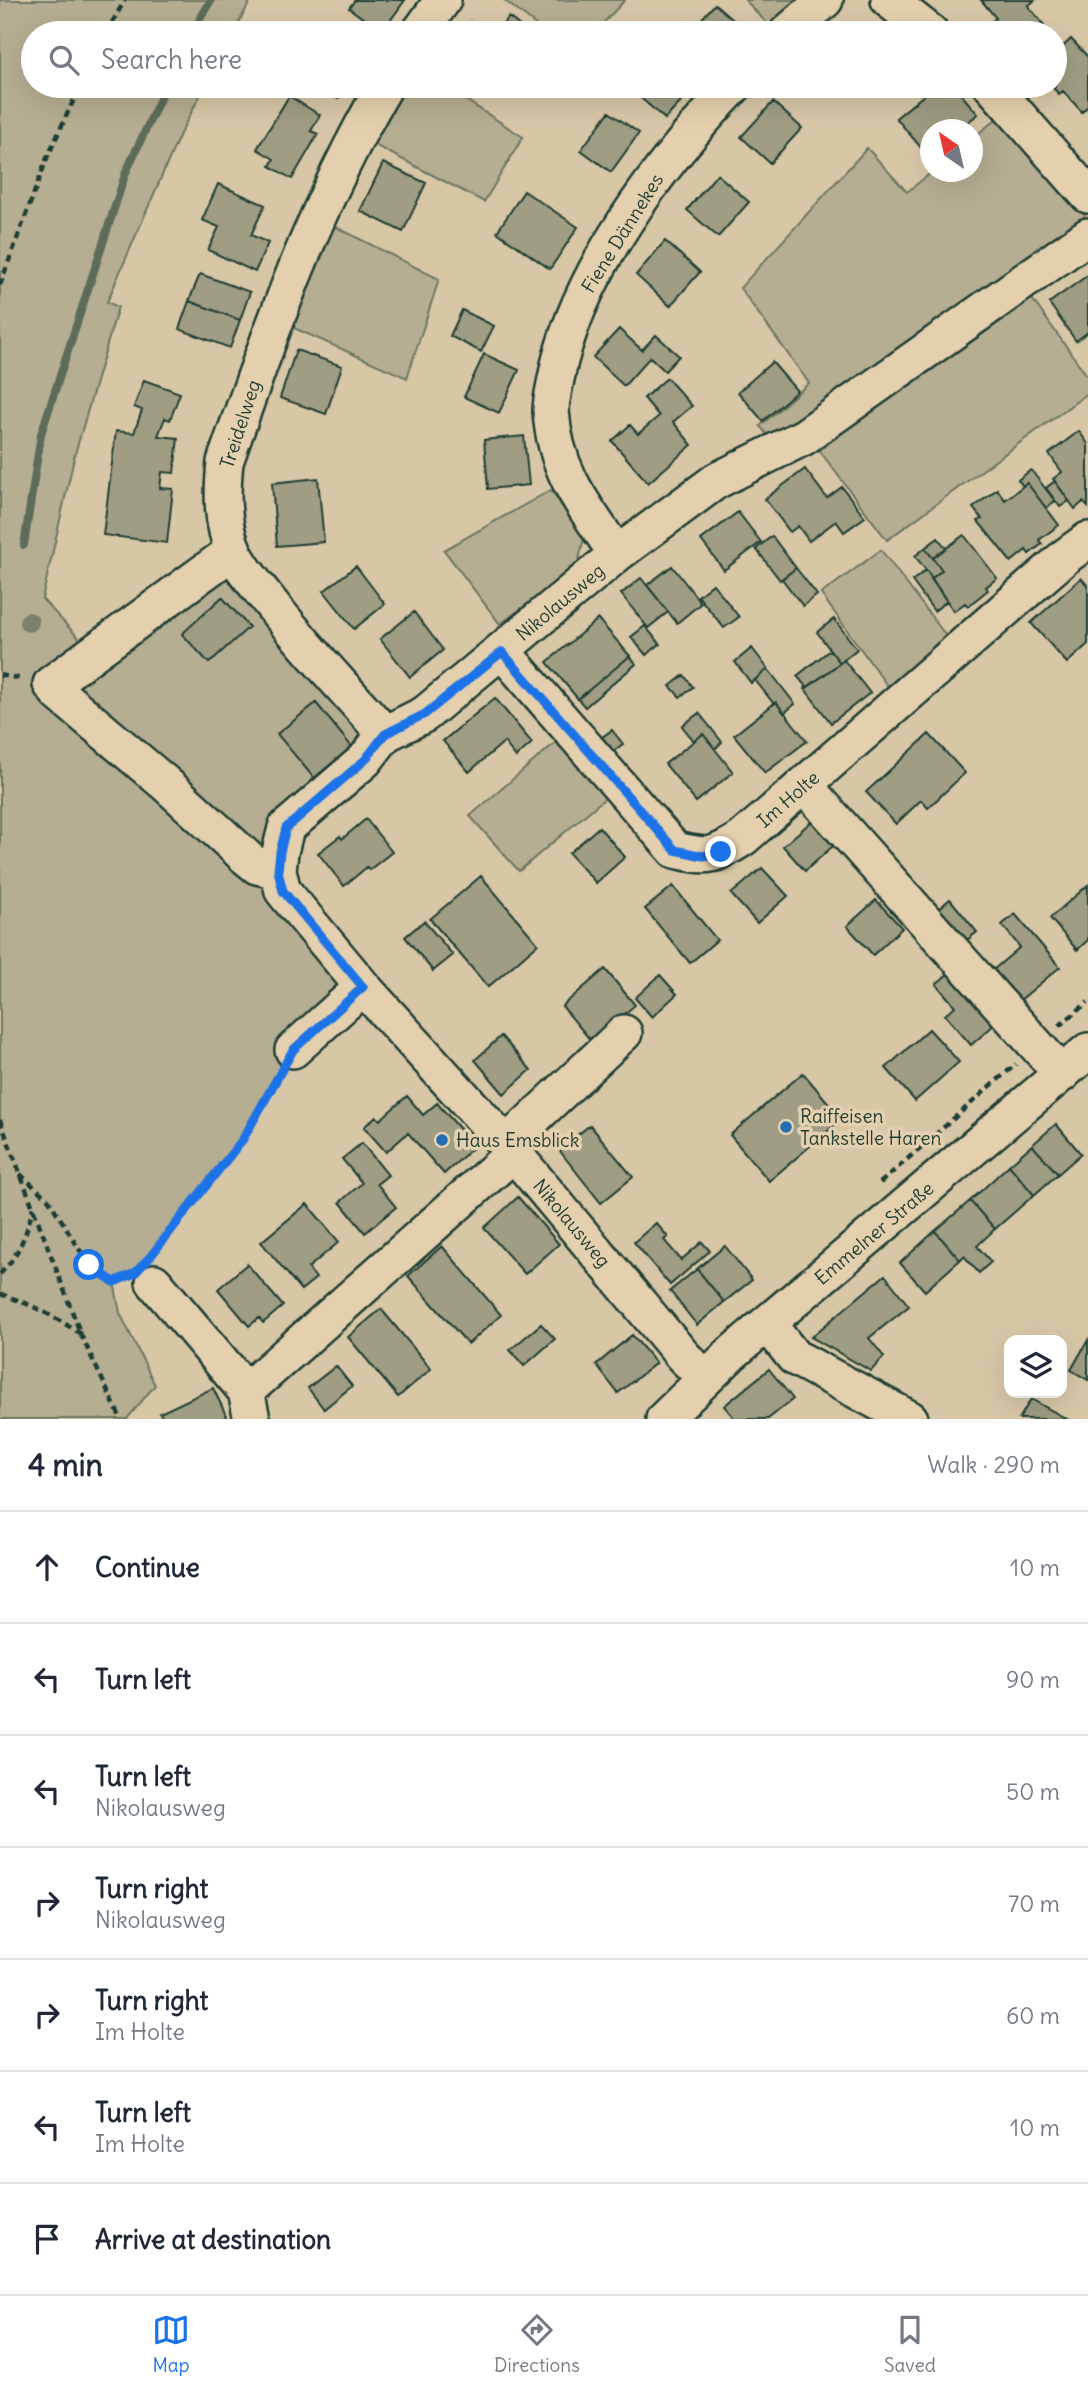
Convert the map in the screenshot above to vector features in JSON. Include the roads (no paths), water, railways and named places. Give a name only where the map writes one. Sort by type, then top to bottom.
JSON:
[{"type":"street","points":[[428,21],[443,0]]},
{"type":"street","points":[[801,21],[825,0]]},
{"type":"street","points":[[888,0],[915,21]]},
{"type":"street","name":"Treidelweg","points":[[378,98],[317,214],[225,462],[222,491],[233,551],[282,618],[385,734]]},
{"type":"street","name":"Fiene Dännekes","points":[[617,554],[572,489],[558,454],[551,409],[560,356],[583,294],[622,229],[664,164],[723,98]]},
{"type":"street","points":[[1003,98],[1088,195]]},
{"type":"street","name":"Nikolausweg","points":[[704,1377],[683,1356],[510,1149],[363,987],[283,891],[278,871],[286,828],[365,760],[385,734],[425,714],[617,554],[716,481],[804,437],[1088,236]]},
{"type":"street","name":"Im Holte","points":[[502,652],[675,850],[703,856],[721,852],[743,838],[1066,556],[1088,540]]},
{"type":"street","points":[[233,551],[89,659],[53,680],[51,684],[252,862],[257,866],[278,871]]},
{"type":"street","points":[[804,785],[1075,1063]]},
{"type":"street","points":[[293,1050],[363,987]]},
{"type":"street","points":[[146,1270],[249,1405],[624,1033]]},
{"type":"street","name":"Emmelner Straße","points":[[664,1419],[704,1377],[1075,1063]]},
{"type":"street","points":[[768,1324],[794,1357],[910,1419]]},
{"type":"waterway","points":[[199,21],[211,0]]},
{"type":"waterway","points":[[24,545],[41,434],[126,172],[160,98]]},
{"type":"place","name":"Raiffeisen Tankstelle Haren","points":[[786,1127]]},
{"type":"place","name":"Haus Emsblick","points":[[442,1140]]}]
